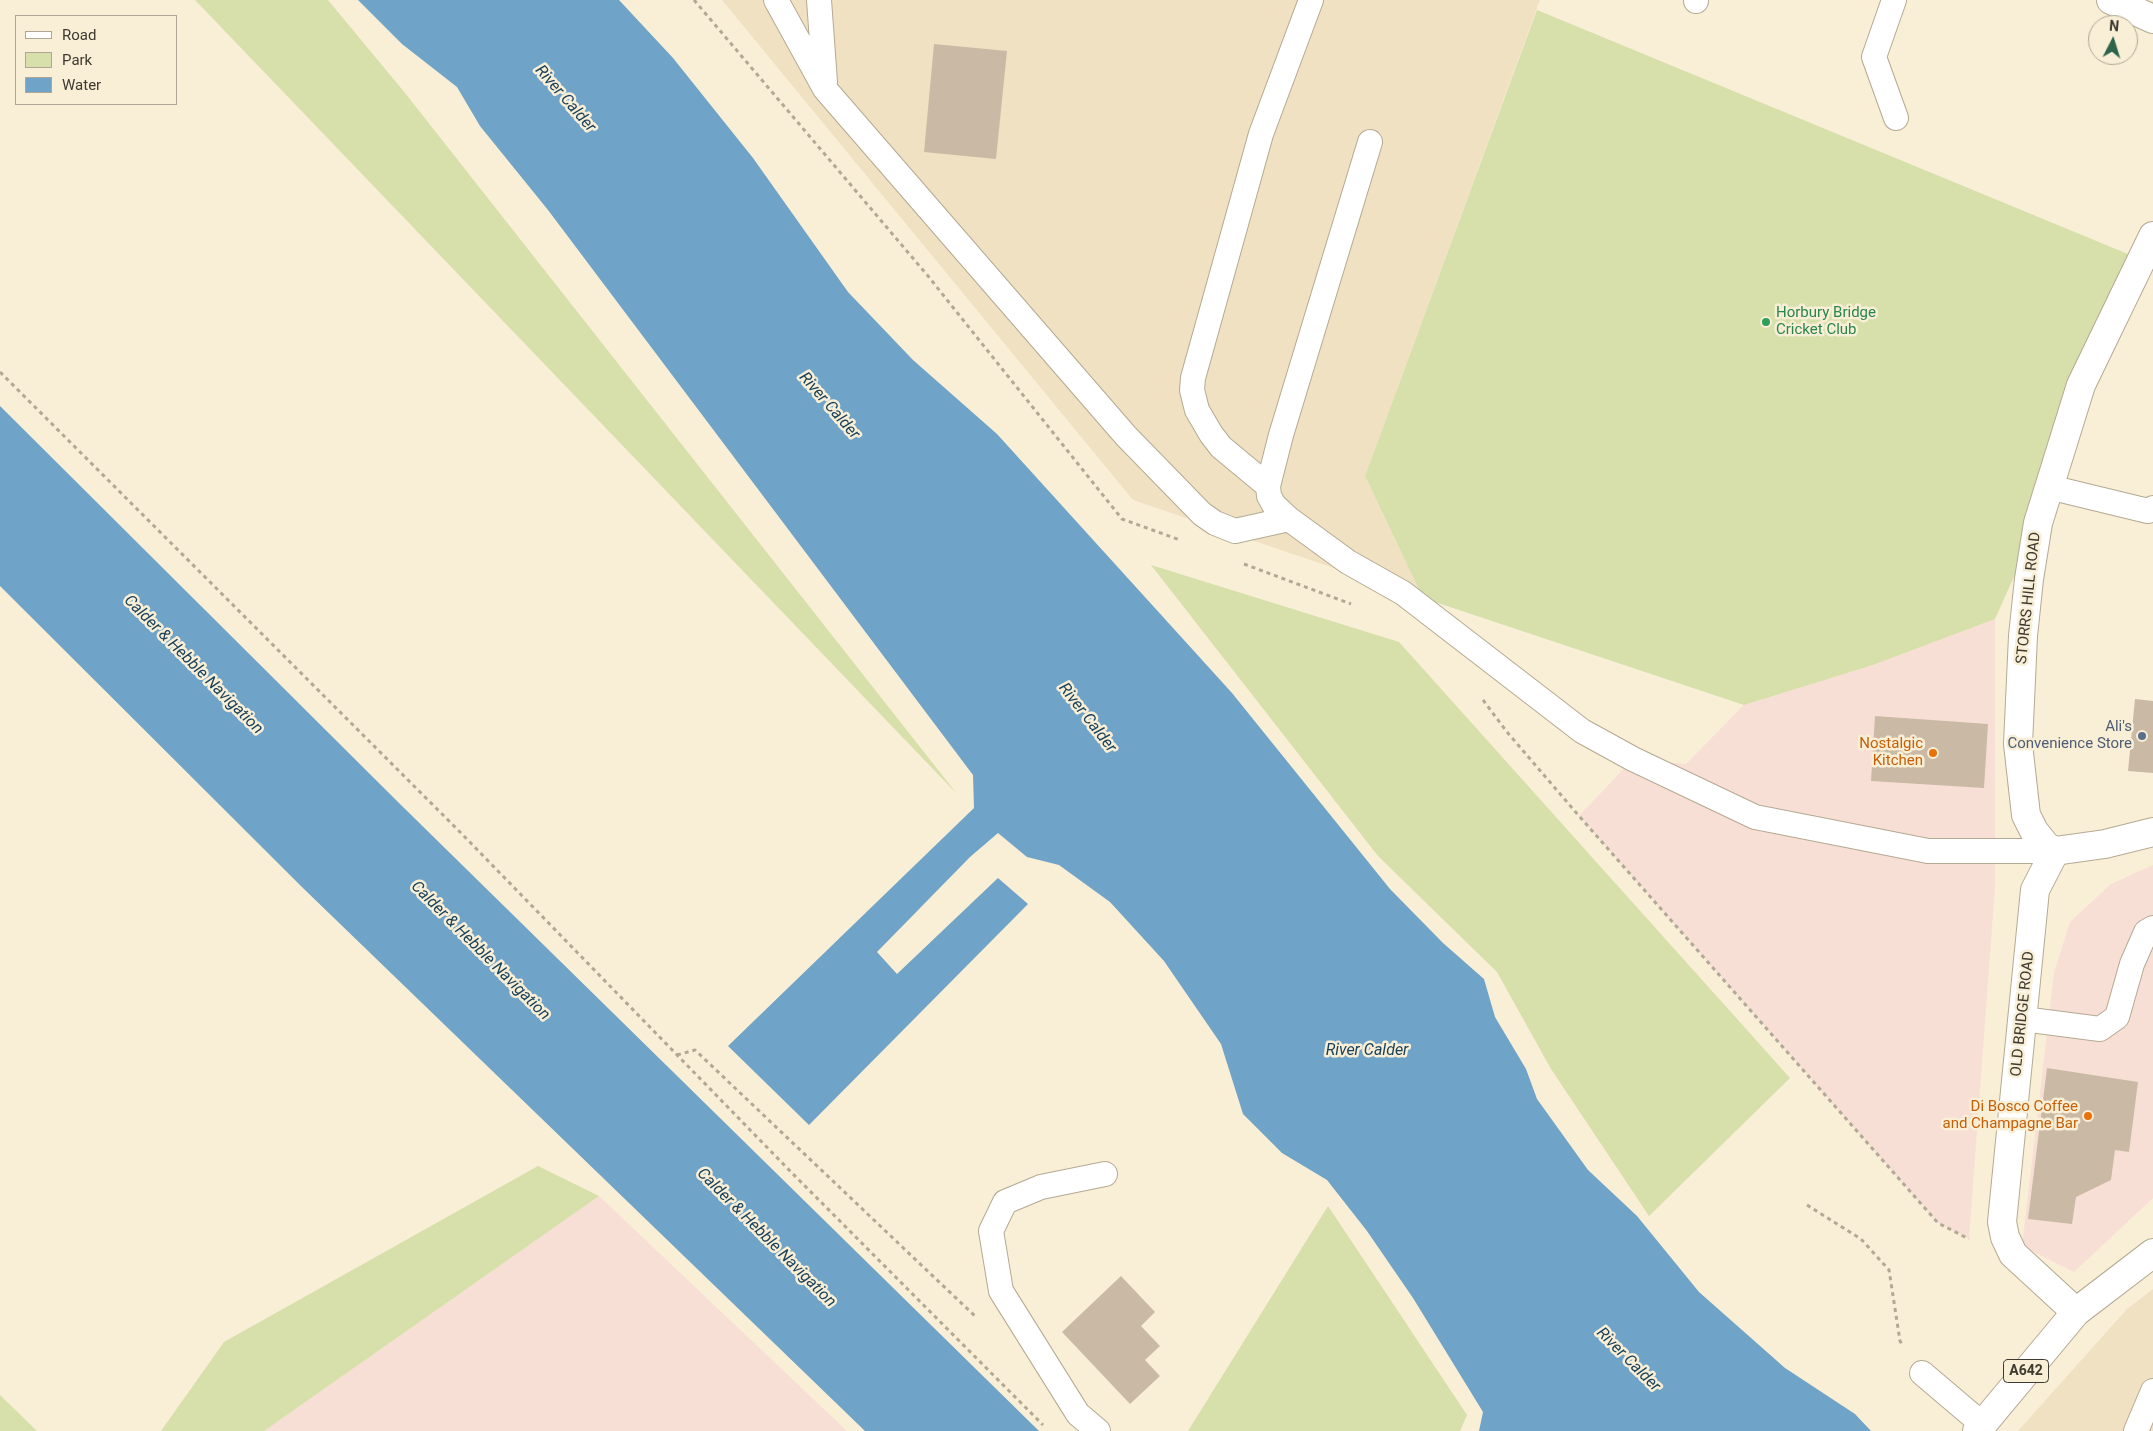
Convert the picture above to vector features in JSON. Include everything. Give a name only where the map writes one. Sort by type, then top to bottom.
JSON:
[{"type":"main road","points":[[2111,0],[2153,19]]},
{"type":"main road","name":"STORRS HILL ROAD","points":[[2055,851],[2046,846],[2034,831],[2026,815],[2018,744],[2023,636],[2029,579],[2038,524],[2081,385],[2153,236]]},
{"type":"main road","points":[[2055,851],[2105,844],[2153,832]]},
{"type":"main road","name":"OLD BRIDGE ROAD","points":[[2004,1237],[2002,1222],[2035,890],[2055,851]]},
{"type":"main road","points":[[2004,1237],[2013,1254],[2076,1312]]},
{"type":"main road","name":"A642","points":[[1979,1427],[2076,1312],[2153,1253]]},
{"type":"lane","points":[[776,0],[825,89],[1126,436],[1202,514],[1215,523],[1235,530],[1288,519]]},
{"type":"lane","points":[[819,0],[825,89]]},
{"type":"lane","points":[[1268,486],[1221,447],[1211,434],[1198,410],[1192,390],[1193,378],[1261,134],[1311,0]]},
{"type":"lane","points":[[1894,0],[1874,57],[1896,118]]},
{"type":"lane","points":[[1370,142],[1268,486],[1269,496],[1274,505],[1288,519],[1348,562],[1403,593],[1582,731],[1633,759],[1755,817],[1928,851],[2055,851]]},
{"type":"lane","points":[[2049,488],[2148,511],[2153,508]]},
{"type":"lane","points":[[2023,1019],[2100,1029],[2116,1016],[2132,964],[2146,932],[2153,928]]},
{"type":"lane","points":[[1098,1431],[1078,1414],[1001,1291],[991,1231],[1005,1202],[1041,1187],[1105,1174]]},
{"type":"lane","points":[[1922,1373],[1979,1427]]},
{"type":"lane","points":[[2136,1431],[2153,1391]]},
{"type":"path","points":[[694,0],[928,276],[1122,519],[1187,543]]},
{"type":"path","points":[[0,372],[459,831],[677,1055],[1049,1431]]},
{"type":"path","points":[[1242,564],[1353,605]]},
{"type":"path","points":[[1481,698],[1507,732],[1579,816],[1938,1223],[1969,1239],[2004,1237]]},
{"type":"path","points":[[677,1055],[695,1050],[977,1318]]},
{"type":"path","points":[[1807,1205],[1861,1239],[1889,1270],[1900,1341],[1922,1373]]},
{"type":"shaded area","points":[[722,0],[1540,0],[1365,476],[1423,598],[1133,500]]},
{"type":"shaded area","points":[[1995,619],[1995,886],[1969,1239],[1938,1223],[1579,816],[1633,759],[1686,764],[1744,705],[1873,665]]},
{"type":"shaded area","points":[[2153,865],[2153,1198],[2074,1272],[2022,1246],[2054,973],[2070,922],[2111,884]]},
{"type":"shaded area","points":[[599,1196],[847,1431],[264,1431]]},
{"type":"shaded area","points":[[2153,1289],[2153,1431],[2018,1431],[2127,1309]]},
{"type":"green space","points":[[195,0],[328,0],[405,93],[957,794]]},
{"type":"green space","name":"Horbury Bridge Cricket Club","points":[[1537,10],[2140,259],[2038,523],[1995,619],[1873,665],[1744,705],[1423,598],[1365,476]]},
{"type":"green space","points":[[1151,565],[1399,642],[1790,1078],[1649,1216],[1551,1069],[1497,972],[1378,856]]},
{"type":"green space","points":[[538,1166],[599,1196],[264,1431],[161,1431],[224,1342]]},
{"type":"green space","points":[[1328,1206],[1467,1415],[1460,1431],[1188,1431]]},
{"type":"green space","points":[[0,1395],[37,1431],[0,1431]]},
{"type":"water","name":"River Calder","points":[[358,0],[619,0],[673,58],[753,158],[848,292],[913,360],[997,434],[1232,693],[1390,889],[1443,943],[1484,979],[1495,1017],[1526,1069],[1537,1099],[1588,1170],[1637,1216],[1699,1292],[1785,1368],[1855,1414],[1871,1431],[1479,1431],[1483,1412],[1413,1298],[1367,1231],[1327,1180],[1282,1153],[1243,1114],[1221,1044],[1164,961],[1110,902],[1059,865],[1027,857],[998,833],[970,857],[877,952],[897,974],[998,878],[1028,904],[809,1125],[728,1046],[974,808],[973,775],[548,210],[480,126],[457,87],[402,44]]},
{"type":"water","name":"Calder & Hebble Navigation","points":[[0,406],[400,804],[1039,1431],[865,1431],[305,890],[0,586]]},
{"type":"building","points":[[934,44],[1007,51],[996,159],[924,152]]},
{"type":"building","name":"Ali's Convenience Store","points":[[2135,699],[2153,701],[2153,773],[2128,771]]},
{"type":"building","points":[[1875,716],[1988,724],[1984,788],[1871,781]]},
{"type":"building","name":"Di Bosco Coffee and Champagne Bar","points":[[2047,1068],[2138,1082],[2129,1152],[2115,1150],[2111,1180],[2076,1197],[2072,1224],[2028,1219]]},
{"type":"building","points":[[1121,1276],[1155,1312],[1141,1326],[1160,1346],[1145,1360],[1160,1376],[1130,1404],[1062,1332]]},
{"type":"place","name":"Horbury Bridge Cricket Club","points":[[1766,322]]},
{"type":"place","name":"Ali's Convenience Store","points":[[2142,736]]},
{"type":"place","name":"Nostalgic Kitchen","points":[[1933,753]]},
{"type":"place","name":"Di Bosco Coffee and Champagne Bar","points":[[2088,1116]]}]
